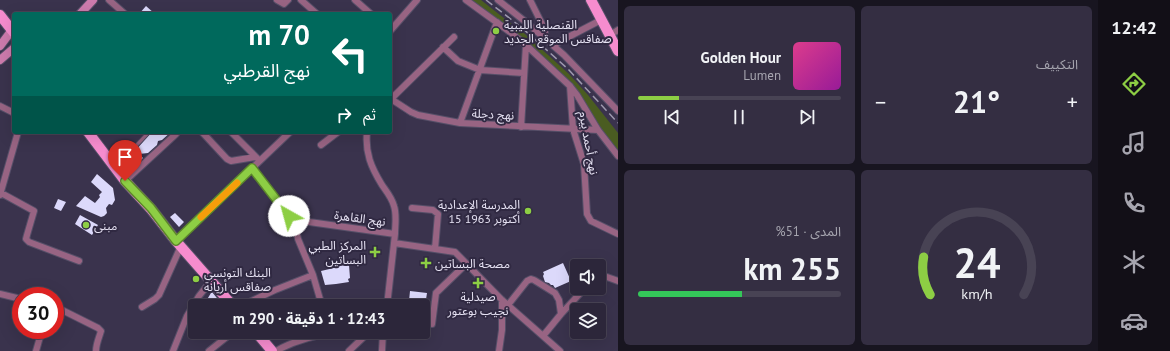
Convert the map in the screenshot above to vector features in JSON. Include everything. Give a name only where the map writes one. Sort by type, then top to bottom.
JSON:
[{"type":"main road","points":[[82,12],[93,0]]},
{"type":"main road","points":[[591,0],[601,20],[614,33],[618,51]]},
{"type":"main road","points":[[0,15],[12,31]]},
{"type":"main road","points":[[0,46],[12,33]]},
{"type":"main road","points":[[0,60],[12,50]]},
{"type":"main road","points":[[89,134],[114,168],[151,208],[227,299]]},
{"type":"main road","points":[[262,339],[272,351]]},
{"type":"street","points":[[109,0],[123,12]]},
{"type":"street","points":[[277,0],[284,4],[288,0]]},
{"type":"street","points":[[301,0],[315,12]]},
{"type":"street","points":[[355,0],[369,12]]},
{"type":"street","points":[[392,29],[417,0]]},
{"type":"street","points":[[466,0],[526,44],[570,86],[578,95],[598,130],[618,156]]},
{"type":"street","points":[[498,0],[553,45],[618,111]]},
{"type":"street","points":[[530,0],[544,28],[546,39]]},
{"type":"street","points":[[553,45],[601,20]]},
{"type":"street","points":[[460,123],[497,22]]},
{"type":"street","points":[[392,98],[454,37]]},
{"type":"street","points":[[521,127],[526,44]]},
{"type":"street","points":[[443,47],[458,61],[480,70],[524,72]]},
{"type":"street","name":"نهج أحمد بيرم","points":[[570,86],[573,129],[584,164],[586,214],[591,221],[618,234]]},
{"type":"street","name":"نهج دجلة","points":[[392,101],[418,115],[460,123],[598,130]]},
{"type":"street","points":[[0,106],[12,112]]},
{"type":"street","points":[[17,134],[0,194],[34,211],[26,234],[26,239],[29,242],[79,261]]},
{"type":"street","points":[[125,181],[176,134]]},
{"type":"street","points":[[204,134],[227,159],[232,161],[257,159]]},
{"type":"street","points":[[233,134],[257,159]]},
{"type":"street","points":[[142,306],[159,295],[179,243],[252,168],[257,159],[286,134]]},
{"type":"street","points":[[321,145],[335,134]]},
{"type":"street","points":[[367,134],[368,158],[375,174],[391,198],[394,206],[396,215],[395,234]]},
{"type":"street","name":"نهج القاهرة","points":[[252,168],[289,216],[293,218],[302,221],[395,234],[394,243],[455,252],[502,300],[560,351]]},
{"type":"street","points":[[412,208],[433,210],[438,214],[435,248]]},
{"type":"street","points":[[302,221],[297,236],[313,275],[320,299]]},
{"type":"street","points":[[387,299],[394,243]]},
{"type":"street","points":[[432,324],[436,293],[466,264]]},
{"type":"street","points":[[256,299],[313,275]]},
{"type":"street","points":[[606,276],[618,282]]},
{"type":"street","points":[[508,305],[527,281],[534,280],[555,293],[559,300],[561,314]]},
{"type":"street","points":[[173,351],[187,316],[199,296],[211,281]]},
{"type":"street","points":[[0,294],[12,297]]},
{"type":"street","points":[[543,336],[579,295]]},
{"type":"street","points":[[499,351],[502,330],[502,300]]},
{"type":"street","points":[[64,311],[98,328],[101,331],[96,344],[96,351]]},
{"type":"street","points":[[36,351],[39,339]]},
{"type":"street","points":[[210,351],[225,339]]},
{"type":"street","points":[[276,351],[296,341],[304,339]]},
{"type":"street","points":[[349,351],[362,339]]},
{"type":"street","points":[[382,351],[383,339]]},
{"type":"lane","points":[[114,168],[147,134]]},
{"type":"green space","points":[[470,0],[481,0],[525,34],[569,74],[618,133],[618,152],[597,124],[568,79],[534,49]]},
{"type":"building","points":[[146,6],[153,12],[141,12]]},
{"type":"building","points":[[150,134],[169,134],[162,140],[158,141],[157,145],[148,153],[139,154],[143,158],[132,168],[127,167],[125,162]]},
{"type":"building","points":[[97,174],[113,188],[115,200],[112,205],[109,204],[106,208],[107,213],[101,217],[76,206],[85,196],[95,203],[100,197],[99,195],[102,192],[91,182]]},
{"type":"building","name":"مبنى","points":[[58,199],[66,202],[61,211],[54,208]]},
{"type":"building","points":[[175,213],[184,222],[179,227],[170,217]]},
{"type":"building","name":"مبنى","points":[[80,215],[98,225],[92,235],[75,224]]},
{"type":"building","points":[[563,263],[570,281],[555,288],[553,285],[545,282],[543,272]]},
{"type":"building","points":[[349,265],[349,282],[325,285],[321,271],[338,266]]},
{"type":"building","points":[[410,291],[427,293],[426,299],[409,299]]},
{"type":"building","points":[[212,292],[218,299],[207,299]]},
{"type":"railway","points":[[486,0],[521,27],[568,69],[618,123]]},
{"type":"slow traffic","points":[[201,217],[237,183]]},
{"type":"place","name":"القنصلية الليبية صفاقس الموقع الجديد","points":[[496,31]]},
{"type":"place","name":"المدرسة الإعدادية 15 أكتوبر 1963","points":[[528,211]]},
{"type":"place","name":"مبنى","points":[[86,225]]},
{"type":"place","name":"المركز الطبي البساتين","points":[[375,252]]},
{"type":"place","name":"مصحة البساتين","points":[[426,263]]},
{"type":"place","name":"البنك التونسي صفاقس أريانة","points":[[196,279]]},
{"type":"place","name":"صيدلية نجيب بوعتور","points":[[478,283]]},
{"type":"route","points":[[125,181],[151,208],[176,241],[252,168],[289,216]]}]
